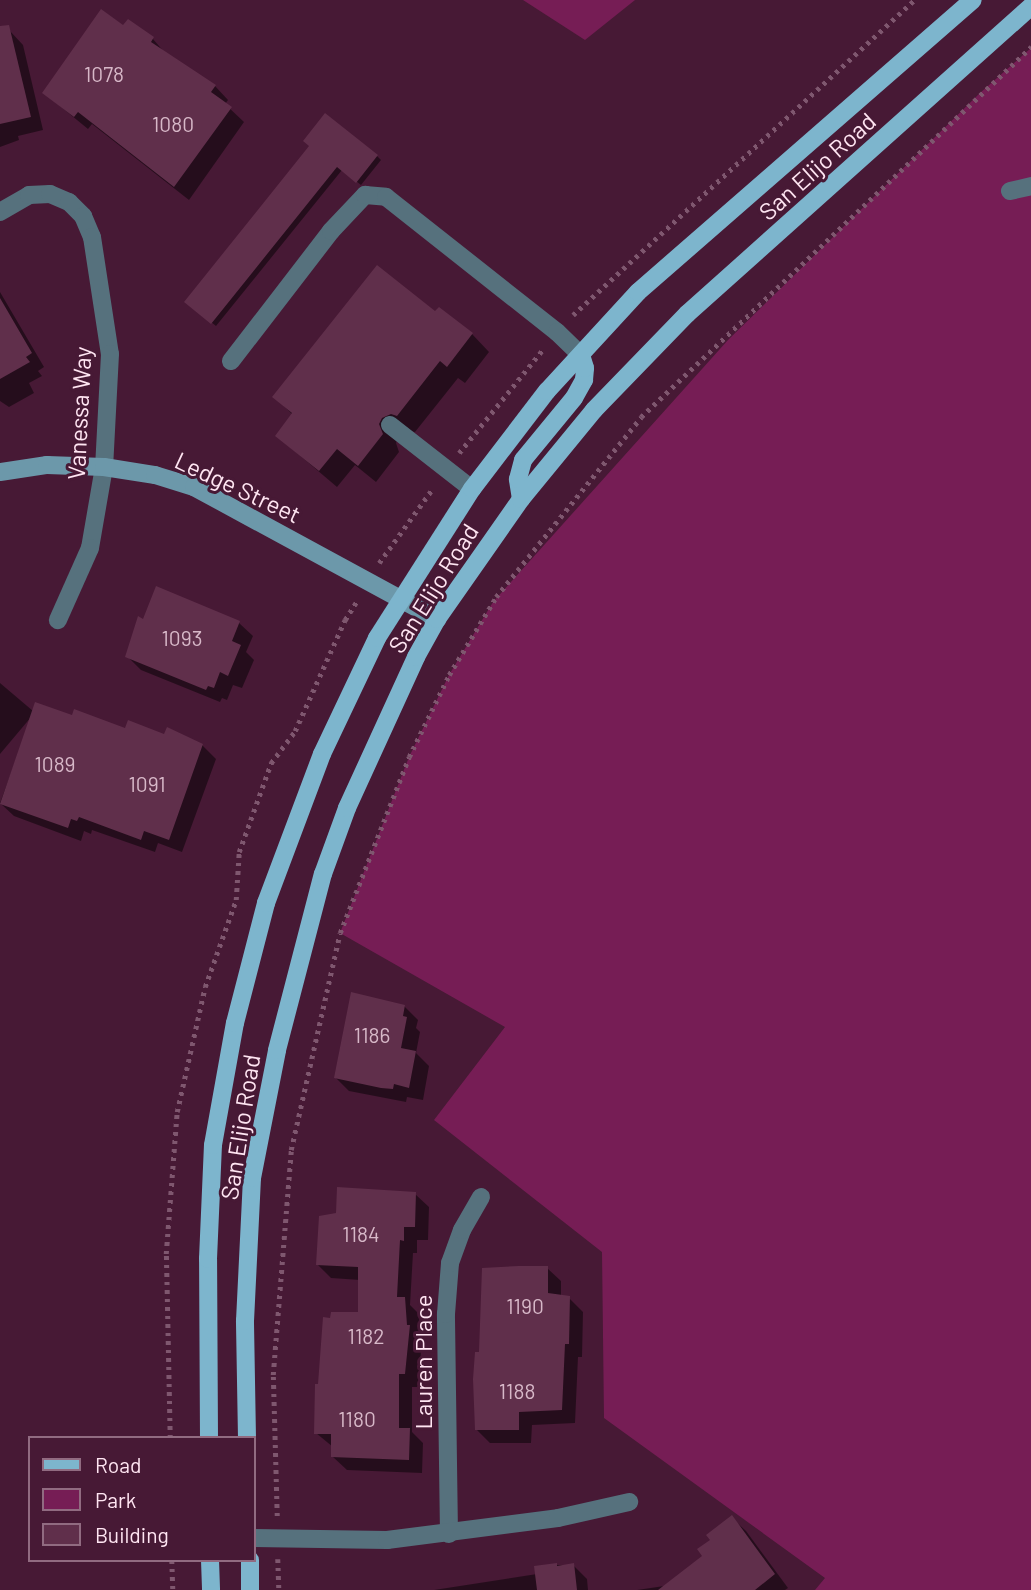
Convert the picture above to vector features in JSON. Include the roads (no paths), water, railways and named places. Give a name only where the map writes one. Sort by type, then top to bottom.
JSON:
[{"type":"main road","name":"San Elijo Road","points":[[209,1436],[208,1259],[214,1145],[235,1023],[267,903],[322,754],[377,638],[400,598],[472,489],[547,391],[638,292],[973,0]]},
{"type":"main road","name":"San Elijo Road","points":[[247,1436],[244,1321],[253,1178],[277,1050],[323,874],[347,808],[382,727],[437,619],[521,499],[594,410],[687,314],[1031,6]]},
{"type":"main road","points":[[521,499],[518,479],[523,460],[575,398],[584,380],[585,368],[581,355]]},
{"type":"main road","points":[[210,1562],[211,1590]]},
{"type":"main road","points":[[250,1562],[250,1590]]},
{"type":"street","points":[[1010,191],[1031,186]]},
{"type":"street","name":"Vanessa Way","points":[[0,212],[29,195],[50,194],[69,202],[83,216],[110,354],[104,467],[90,548],[58,620]]},
{"type":"street","points":[[231,360],[331,231],[365,195],[386,197],[557,332],[581,355]]},
{"type":"street","points":[[390,425],[472,489]]},
{"type":"street","name":"Ledge Street","points":[[0,472],[47,465],[104,467],[155,475],[194,487],[437,619]]},
{"type":"street","name":"Lauren Place","points":[[449,1534],[446,1314],[450,1263],[462,1230],[481,1197]]},
{"type":"street","points":[[256,1538],[344,1542],[449,1534],[558,1518],[629,1502]]}]
